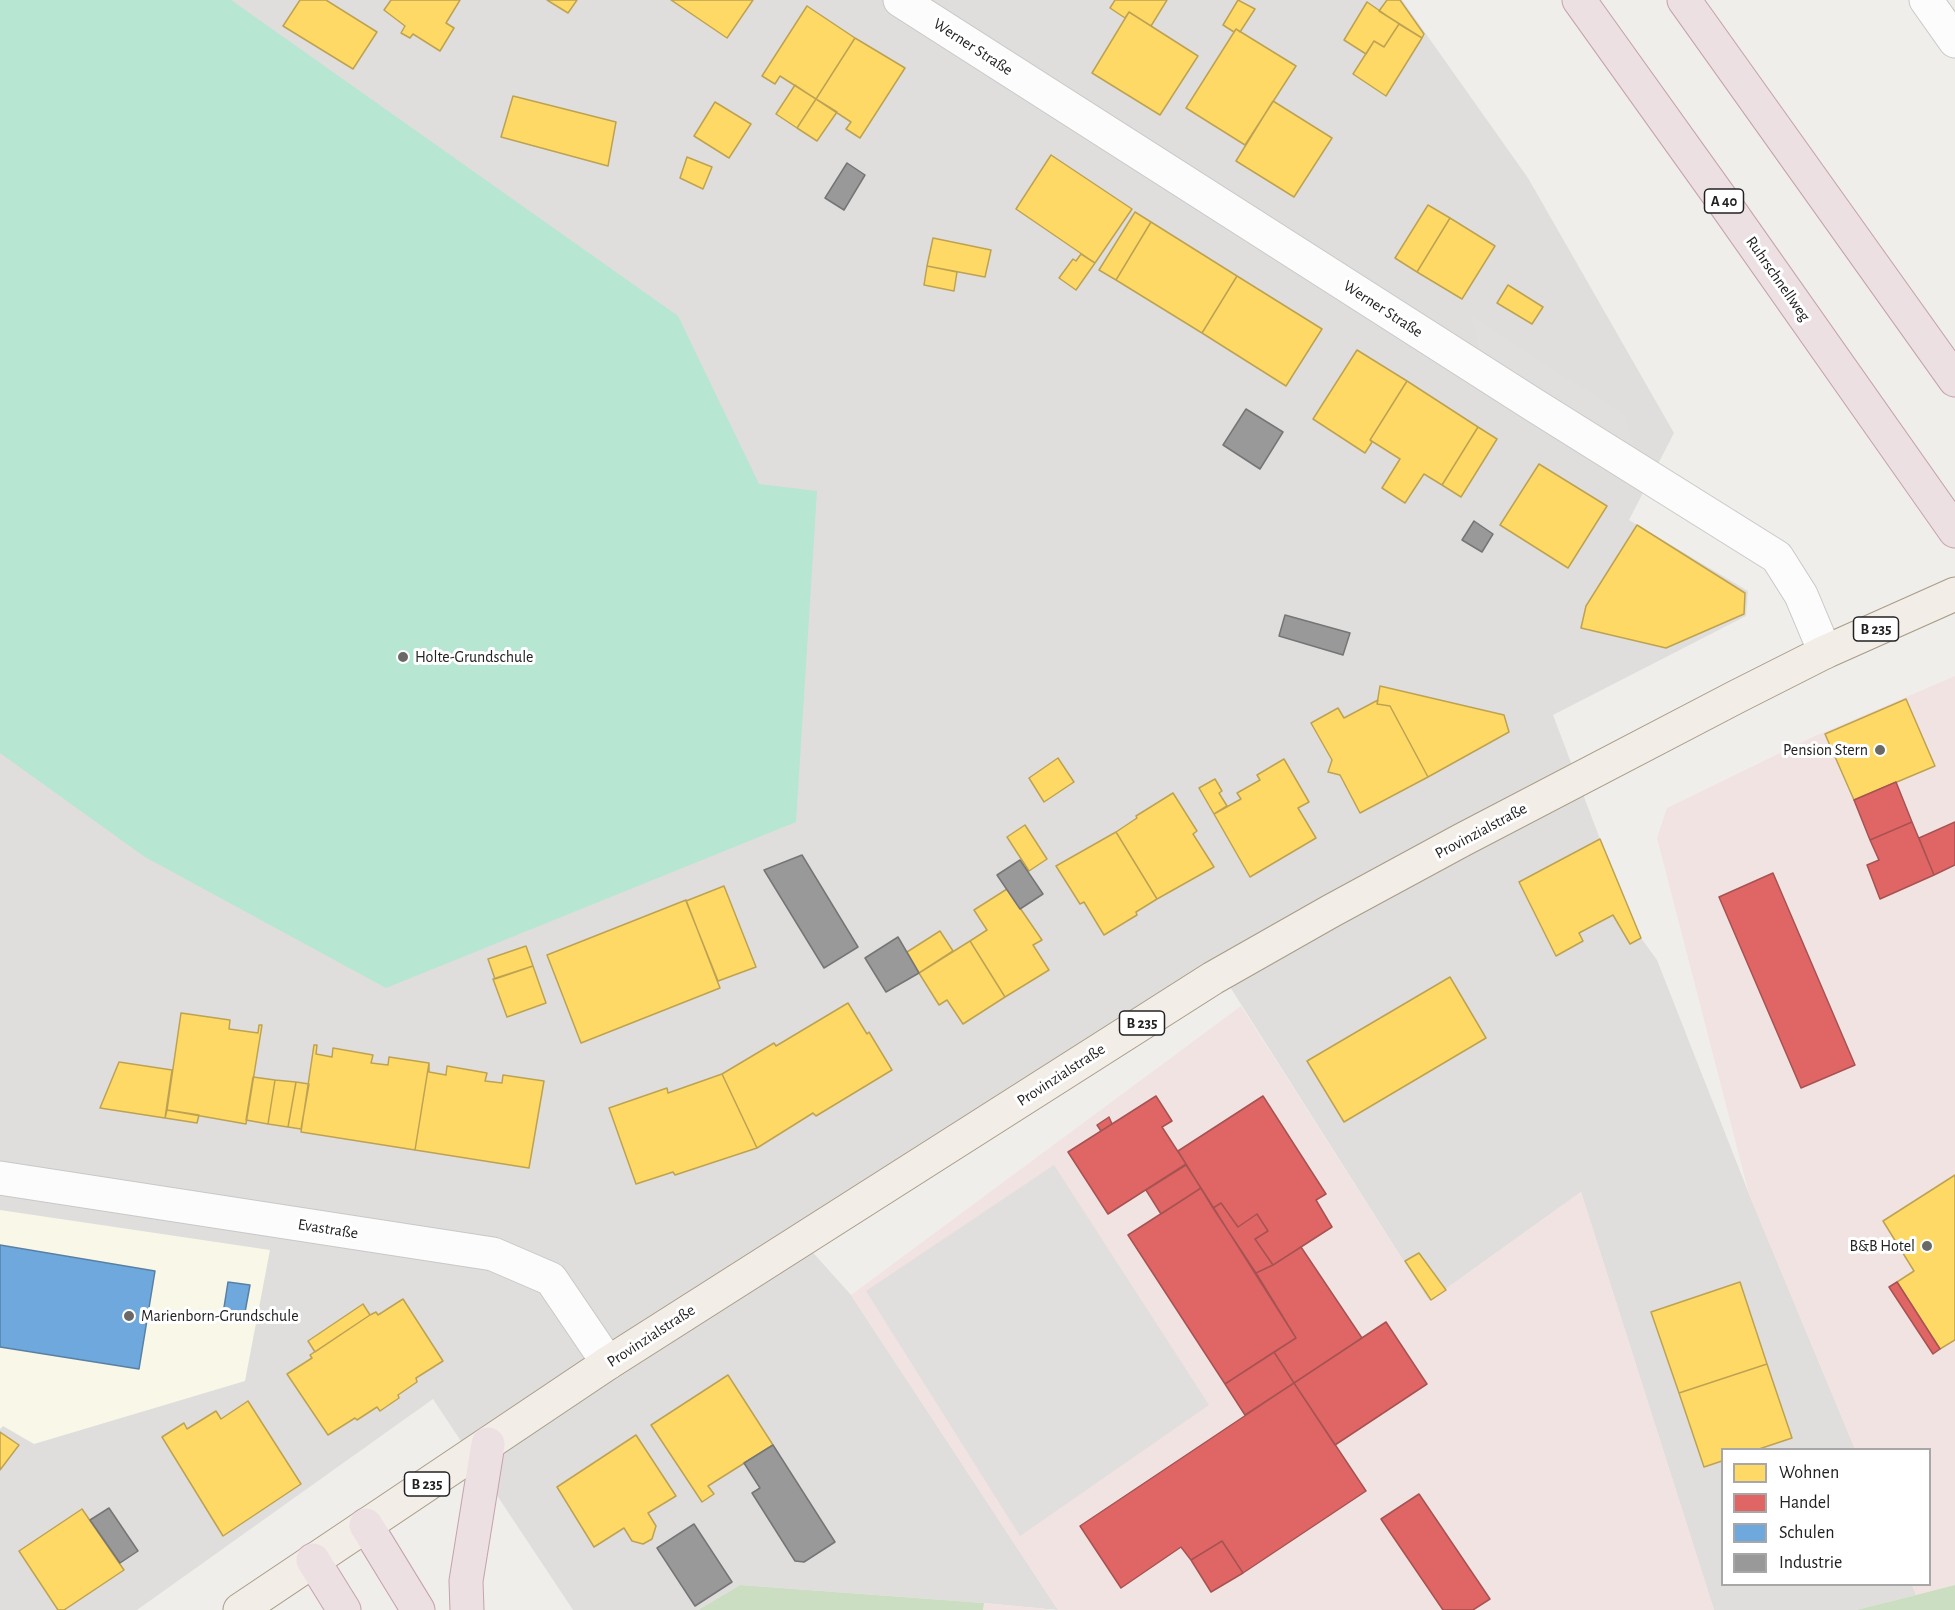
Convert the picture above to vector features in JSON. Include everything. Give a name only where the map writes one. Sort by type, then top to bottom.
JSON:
[{"type":"highway","name":"Ruhrschnellweg","points":[[1579,0],[1955,531]]},
{"type":"highway","points":[[1684,0],[1955,380]]},
{"type":"highway","points":[[467,1610],[466,1581],[488,1444]]},
{"type":"highway","points":[[366,1525],[418,1610]]},
{"type":"highway","points":[[313,1560],[345,1610]]},
{"type":"main road","name":"Provinzialstraße","points":[[240,1610],[608,1363],[1213,978],[1452,845],[1825,652],[1940,600]]},
{"type":"street","name":"Werner Straße","points":[[900,0],[1523,398],[1777,557],[1801,595],[1825,652]]},
{"type":"street","points":[[1926,0],[1955,41]]},
{"type":"street","name":"Evastraße","points":[[0,1178],[493,1254],[551,1279],[608,1363]]},
{"type":"shaded area","points":[[0,0],[1402,0],[1528,178],[1674,433],[1629,520],[1748,591],[1746,616],[1553,715],[1600,839],[1641,938],[1657,960],[1749,1194],[1855,1448],[1721,1448],[1721,1586],[1912,1586],[1916,1595],[1856,1610],[1714,1610],[1581,1192],[1429,1301],[1218,968],[799,1237],[851,1295],[1058,1610],[740,1585],[698,1610],[573,1610],[433,1399],[137,1610],[0,1610]]},
{"type":"shaded area","points":[[1471,316],[1625,415],[1635,451],[1481,356]]},
{"type":"shaded area","points":[[1955,676],[1955,1585],[1916,1595],[1912,1586],[1931,1586],[1931,1448],[1855,1448],[1749,1194],[1657,838],[1667,808],[1815,736]]},
{"type":"shaded area","points":[[1241,1006],[1429,1301],[1581,1192],[1714,1610],[1058,1610],[851,1295]]},
{"type":"shaded area","points":[[1054,1165],[1209,1405],[1020,1536],[866,1291]]},
{"type":"shaded area","name":"Marienborn-Grundschule","points":[[0,1210],[270,1250],[245,1381],[34,1444],[3,1426],[0,1429]]},
{"type":"shaded area","points":[[984,1603],[1055,1610],[983,1610]]},
{"type":"green space","name":"Holte-Grundschule","points":[[0,0],[231,0],[678,316],[759,484],[817,491],[796,822],[386,988],[145,857],[0,753]]},
{"type":"green space","points":[[740,1585],[984,1603],[983,1610],[698,1610]]},
{"type":"green space","points":[[1955,1585],[1955,1610],[1856,1610],[1916,1595]]},
{"type":"building: Wohnen","points":[[300,0],[326,0],[377,32],[353,69],[283,26]]},
{"type":"building: Wohnen","points":[[391,0],[460,0],[446,23],[454,28],[440,51],[413,34],[410,38],[401,33],[405,26],[384,10]]},
{"type":"building: Wohnen","points":[[547,0],[577,0],[568,13]]},
{"type":"building: Wohnen","points":[[671,0],[753,0],[727,38]]},
{"type":"building: Wohnen","points":[[1115,0],[1167,0],[1151,26],[1129,12],[1125,18],[1110,8]]},
{"type":"building: Wohnen","points":[[1238,0],[1255,9],[1240,32],[1236,29],[1234,32],[1223,25]]},
{"type":"building: Wohnen","points":[[1387,0],[1400,0],[1424,34],[1422,38],[1379,11]]},
{"type":"building: Wohnen","points":[[1367,2],[1399,24],[1384,47],[1374,41],[1366,54],[1344,40]]},
{"type":"building: Wohnen","points":[[807,6],[855,38],[816,99],[780,76],[775,84],[762,76]]},
{"type":"building: Wohnen","points":[[1129,12],[1198,56],[1160,115],[1092,73]]},
{"type":"building: Wohnen","points":[[1399,24],[1422,38],[1386,96],[1353,74],[1374,41],[1384,47]]},
{"type":"building: Wohnen","points":[[1236,29],[1296,66],[1245,145],[1186,108]]},
{"type":"building: Wohnen","points":[[855,38],[905,68],[860,138],[846,129],[851,122],[816,99]]},
{"type":"building: Wohnen","points":[[795,85],[816,99],[797,128],[776,114]]},
{"type":"building: Wohnen","points":[[513,96],[616,122],[608,166],[501,137]]},
{"type":"building: Wohnen","points":[[816,99],[837,112],[817,141],[797,128]]},
{"type":"building: Wohnen","points":[[1273,101],[1332,138],[1294,197],[1236,161]]},
{"type":"building: Wohnen","points":[[715,102],[751,124],[729,158],[694,136]]},
{"type":"building: Wohnen","points":[[1051,155],[1132,209],[1095,263],[1016,209]]},
{"type":"building: Wohnen","points":[[687,157],[712,167],[703,189],[680,178]]},
{"type":"building: Wohnen","points":[[1428,205],[1450,218],[1417,272],[1395,258]]},
{"type":"building: Wohnen","points":[[1135,212],[1151,222],[1116,280],[1099,270]]},
{"type":"building: Wohnen","points":[[1450,218],[1495,246],[1462,299],[1417,272]]},
{"type":"building: Wohnen","points":[[1151,222],[1237,276],[1202,333],[1116,280]]},
{"type":"building: Wohnen","points":[[933,238],[991,250],[985,277],[927,266]]},
{"type":"building: Wohnen","points":[[1081,254],[1095,263],[1076,290],[1059,278],[1073,259],[1076,261]]},
{"type":"building: Wohnen","points":[[927,266],[957,272],[954,291],[924,285]]},
{"type":"building: Wohnen","points":[[1237,276],[1322,329],[1286,386],[1202,333]]},
{"type":"building: Wohnen","points":[[1508,285],[1543,307],[1532,324],[1497,303]]},
{"type":"building: Wohnen","points":[[1357,350],[1407,381],[1370,440],[1372,442],[1365,453],[1313,419]]},
{"type":"building: Wohnen","points":[[1407,381],[1478,427],[1442,485],[1424,474],[1405,503],[1382,488],[1400,459],[1370,440]]},
{"type":"building: Wohnen","points":[[1478,427],[1497,439],[1461,497],[1442,485]]},
{"type":"building: Wohnen","points":[[1539,464],[1607,506],[1568,568],[1500,525]]},
{"type":"building: Wohnen","points":[[1637,525],[1745,593],[1744,614],[1666,648],[1581,628],[1586,606]]},
{"type":"building: Wohnen","points":[[1380,686],[1504,715],[1509,732],[1428,777],[1390,706],[1377,704]]},
{"type":"building: Wohnen","name":"Pension Stern","points":[[1906,699],[1935,766],[1854,800],[1825,734]]},
{"type":"building: Wohnen","points":[[1378,700],[1377,704],[1390,706],[1428,777],[1360,813],[1340,775],[1328,772],[1332,760],[1311,723],[1338,708],[1344,718]]},
{"type":"building: Wohnen","points":[[1058,758],[1074,782],[1044,802],[1029,778]]},
{"type":"building: Wohnen","points":[[1284,759],[1309,802],[1298,808],[1316,838],[1250,877],[1214,814],[1241,799],[1237,793],[1260,780],[1257,775]]},
{"type":"building: Wohnen","points":[[1215,779],[1222,791],[1219,793],[1227,806],[1214,814],[1199,788]]},
{"type":"building: Wohnen","points":[[1173,793],[1197,831],[1193,834],[1214,867],[1157,899],[1116,832],[1137,818],[1136,816]]},
{"type":"building: Wohnen","points":[[1025,825],[1047,859],[1029,871],[1007,837]]},
{"type":"building: Wohnen","points":[[1116,832],[1157,899],[1136,912],[1137,915],[1104,935],[1084,902],[1080,904],[1056,866]]},
{"type":"building: Wohnen","points":[[1600,839],[1641,938],[1630,944],[1613,915],[1579,933],[1583,941],[1556,956],[1519,882]]},
{"type":"building: Wohnen","points":[[724,886],[756,967],[718,981],[686,901]]},
{"type":"building: Wohnen","points":[[1007,889],[1042,940],[1033,945],[1049,970],[1005,997],[970,941],[987,930],[974,910]]},
{"type":"building: Wohnen","points":[[686,900],[720,988],[581,1043],[547,955]]},
{"type":"building: Wohnen","points":[[940,931],[953,951],[919,973],[907,952]]},
{"type":"building: Wohnen","points":[[970,941],[1005,997],[963,1024],[947,1000],[939,1005],[919,973]]},
{"type":"building: Wohnen","points":[[526,946],[533,966],[495,979],[488,959]]},
{"type":"building: Wohnen","points":[[533,966],[546,1003],[507,1017],[493,979]]},
{"type":"building: Wohnen","points":[[1450,977],[1486,1038],[1344,1122],[1307,1061]]},
{"type":"building: Wohnen","points":[[848,1003],[892,1070],[816,1116],[813,1113],[757,1148],[722,1074],[774,1043],[776,1046]]},
{"type":"building: Wohnen","points":[[181,1013],[230,1020],[229,1029],[258,1033],[259,1025],[262,1025],[246,1124],[167,1110]]},
{"type":"building: Wohnen","points":[[314,1045],[317,1045],[316,1054],[332,1057],[333,1048],[373,1055],[371,1063],[388,1065],[389,1057],[429,1063],[415,1150],[301,1132]]},
{"type":"building: Wohnen","points":[[119,1062],[172,1070],[165,1118],[100,1108]]},
{"type":"building: Wohnen","points":[[429,1063],[429,1072],[446,1075],[447,1066],[487,1073],[485,1081],[502,1083],[503,1075],[544,1081],[529,1168],[415,1150]]},
{"type":"building: Wohnen","points":[[722,1074],[757,1148],[675,1175],[673,1172],[636,1184],[609,1108],[667,1088],[668,1093]]},
{"type":"building: Wohnen","points":[[253,1077],[275,1080],[268,1124],[246,1120]]},
{"type":"building: Wohnen","points":[[275,1080],[296,1082],[288,1127],[268,1124]]},
{"type":"building: Wohnen","points":[[296,1082],[309,1084],[301,1129],[288,1127]]},
{"type":"building: Wohnen","points":[[167,1110],[199,1115],[197,1123],[165,1118]]},
{"type":"building: Wohnen","name":"B&B Hotel","points":[[1955,1175],[1955,1340],[1940,1349],[1897,1282],[1914,1271],[1883,1221]]},
{"type":"building: Wohnen","points":[[1419,1253],[1446,1290],[1431,1300],[1405,1261]]},
{"type":"building: Wohnen","points":[[1740,1282],[1767,1364],[1679,1393],[1651,1312]]},
{"type":"building: Wohnen","points":[[403,1299],[443,1361],[416,1378],[417,1382],[380,1411],[377,1407],[328,1435],[287,1374],[312,1358],[310,1355],[370,1315],[376,1312],[378,1315]]},
{"type":"building: Wohnen","points":[[363,1304],[370,1315],[315,1352],[308,1341]]},
{"type":"building: Wohnen","points":[[1767,1364],[1792,1438],[1762,1448],[1721,1448],[1721,1461],[1704,1467],[1679,1393]]},
{"type":"building: Wohnen","points":[[728,1375],[773,1445],[708,1486],[714,1494],[702,1502],[651,1425]]},
{"type":"building: Wohnen","points":[[248,1401],[301,1484],[223,1536],[162,1437],[184,1423],[187,1429],[216,1411],[221,1419]]},
{"type":"building: Wohnen","points":[[0,1432],[19,1445],[0,1470]]},
{"type":"building: Wohnen","points":[[636,1435],[676,1496],[648,1513],[656,1526],[652,1539],[643,1544],[632,1541],[624,1528],[594,1547],[557,1487]]},
{"type":"building: Wohnen","points":[[82,1509],[124,1570],[64,1610],[58,1610],[19,1551]]},
{"type":"building: Handel","points":[[1896,782],[1912,822],[1870,840],[1854,800]]},
{"type":"building: Handel","points":[[1912,822],[1934,875],[1880,899],[1867,865],[1879,860],[1870,840]]},
{"type":"building: Handel","points":[[1955,822],[1955,865],[1934,875],[1919,838]]},
{"type":"building: Handel","points":[[1773,873],[1855,1065],[1801,1088],[1719,897]]},
{"type":"building: Handel","points":[[1156,1096],[1172,1121],[1162,1127],[1186,1164],[1108,1214],[1068,1152]]},
{"type":"building: Handel","points":[[1263,1096],[1326,1194],[1316,1200],[1332,1227],[1273,1265],[1255,1239],[1268,1231],[1257,1214],[1238,1227],[1221,1203],[1213,1208],[1178,1151]]},
{"type":"building: Handel","points":[[1109,1117],[1112,1124],[1101,1131],[1097,1125]]},
{"type":"building: Handel","points":[[1186,1165],[1201,1188],[1161,1214],[1146,1190]]},
{"type":"building: Handel","points":[[1201,1188],[1296,1338],[1225,1384],[1128,1235]]},
{"type":"building: Handel","points":[[1221,1203],[1238,1227],[1257,1214],[1268,1231],[1255,1239],[1273,1265],[1256,1273],[1213,1208]]},
{"type":"building: Handel","points":[[1301,1247],[1362,1338],[1294,1383],[1274,1352],[1296,1338],[1256,1273]]},
{"type":"building: Handel","points":[[1897,1282],[1940,1349],[1933,1354],[1889,1287]]},
{"type":"building: Handel","points":[[1386,1322],[1427,1384],[1335,1445],[1294,1383]]},
{"type":"building: Handel","points":[[1274,1352],[1294,1383],[1245,1415],[1225,1384]]},
{"type":"building: Handel","points":[[1294,1383],[1366,1491],[1243,1573],[1222,1541],[1191,1560],[1181,1547],[1121,1588],[1080,1526]]},
{"type":"building: Handel","points":[[1419,1494],[1490,1599],[1473,1610],[1443,1610],[1381,1519]]},
{"type":"building: Handel","points":[[1222,1541],[1243,1573],[1211,1592],[1191,1560]]},
{"type":"building: Schulen","points":[[0,1245],[155,1271],[139,1369],[0,1347]]},
{"type":"building: Schulen","points":[[228,1282],[250,1285],[243,1323],[222,1320]]},
{"type":"building: Industrie","points":[[847,163],[865,175],[844,210],[825,198]]},
{"type":"building: Industrie","points":[[1246,409],[1283,432],[1260,469],[1223,445]]},
{"type":"building: Industrie","points":[[1474,521],[1493,534],[1482,552],[1462,540]]},
{"type":"building: Industrie","points":[[1285,615],[1350,633],[1343,655],[1279,636]]},
{"type":"building: Industrie","points":[[802,855],[858,947],[824,968],[764,870]]},
{"type":"building: Industrie","points":[[1020,860],[1043,894],[1020,909],[997,875]]},
{"type":"building: Industrie","points":[[898,937],[919,973],[886,992],[865,958]]},
{"type":"building: Industrie","points":[[773,1445],[835,1542],[804,1562],[795,1561],[752,1493],[760,1488],[744,1463]]},
{"type":"building: Industrie","points":[[109,1508],[138,1551],[120,1563],[90,1520]]},
{"type":"building: Industrie","points":[[694,1524],[732,1582],[695,1606],[657,1548]]},
{"type":"place","name":"Holte-Grundschule","points":[[403,657]]},
{"type":"place","name":"Pension Stern","points":[[1880,750]]},
{"type":"place","name":"B&B Hotel","points":[[1927,1246]]},
{"type":"place","name":"Marienborn-Grundschule","points":[[129,1316]]}]
